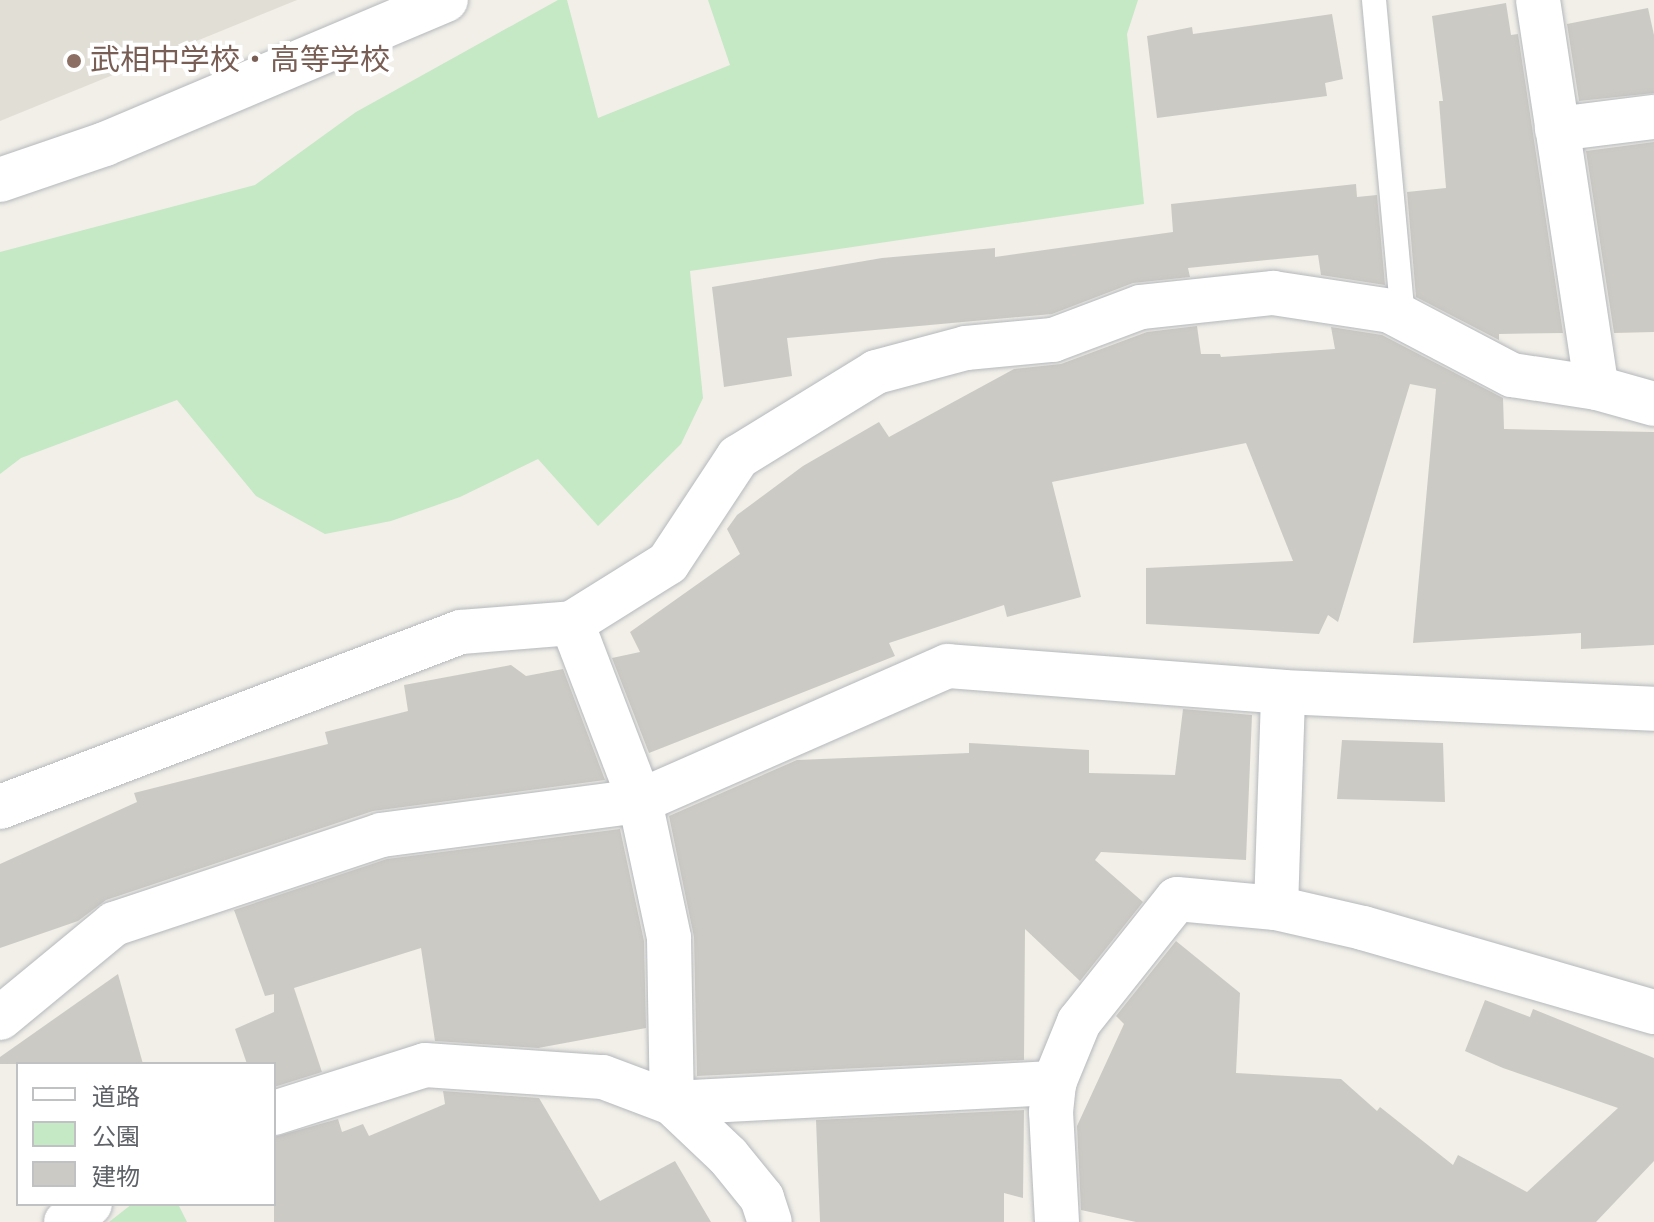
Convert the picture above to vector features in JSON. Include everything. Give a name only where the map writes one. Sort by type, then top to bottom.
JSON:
[{"type":"street","points":[[0,180],[105,144],[446,0]]},
{"type":"street","points":[[1538,0],[1597,388]]},
{"type":"street","points":[[1557,129],[1654,117]]},
{"type":"street","points":[[0,807],[461,632],[572,623],[668,563],[738,457],[876,372],[966,348],[1053,340],[1141,307],[1273,293],[1390,311],[1512,375],[1597,388],[1654,404]]},
{"type":"street","points":[[572,623],[640,801],[669,938],[672,1103],[745,1177],[762,1198],[770,1222]]},
{"type":"street","points":[[0,1018],[114,924],[381,835],[640,801],[948,666],[1283,692],[1654,709]]},
{"type":"street","points":[[1276,908],[1283,692]]},
{"type":"street","points":[[1057,1222],[1051,1112],[1054,1083],[1079,1022],[1177,899],[1276,908],[1363,928],[1654,1012]]},
{"type":"street","points":[[276,1112],[425,1065],[603,1077],[672,1103],[1054,1083]]},
{"type":"street","points":[[66,1222],[87,1206]]},
{"type":"lane","points":[[1374,0],[1403,316]]},
{"type":"shaded area","name":"武相中学校・高等学校","points":[[0,0],[297,0],[0,121]]},
{"type":"green space","points":[[558,0],[567,0],[598,118],[730,65],[708,0],[1138,0],[1127,34],[1144,204],[690,271],[703,398],[681,444],[598,526],[538,459],[460,497],[391,521],[325,534],[256,496],[177,400],[21,458],[0,474],[0,252],[255,185],[356,112]]},
{"type":"green space","points":[[129,1206],[179,1206],[187,1222],[109,1222]]},
{"type":"building","points":[[1506,3],[1511,35],[1518,34],[1563,333],[1499,334],[1499,340],[1416,297],[1407,192],[1446,188],[1439,101],[1443,101],[1432,16]]},
{"type":"building","points":[[1648,8],[1654,35],[1654,93],[1579,101],[1567,24]]},
{"type":"building","points":[[1332,14],[1343,79],[1325,83],[1327,96],[1157,118],[1147,36],[1192,27],[1193,34]]},
{"type":"building","points":[[1654,142],[1654,332],[1614,333],[1586,151]]},
{"type":"building","points":[[1356,184],[1357,197],[1377,195],[1385,285],[1321,275],[1318,255],[1188,268],[1190,277],[1133,283],[1052,314],[787,338],[792,376],[724,387],[712,287],[882,258],[995,248],[995,257],[1173,232],[1171,204]]},
{"type":"building","points":[[1197,326],[1201,354],[1220,354],[1221,357],[1335,349],[1331,327],[1382,335],[1503,398],[1504,429],[1654,432],[1654,645],[1581,649],[1581,633],[1413,643],[1436,389],[1410,384],[1338,622],[1328,615],[1319,634],[1146,624],[1146,568],[1293,561],[1246,443],[1052,482],[1081,597],[1007,617],[1004,605],[889,643],[895,656],[649,753],[612,658],[640,652],[630,632],[740,554],[727,529],[737,515],[803,466],[879,422],[889,437],[1014,369],[1061,364],[1147,332]]},
{"type":"building","points":[[511,665],[526,676],[563,669],[605,780],[373,811],[106,900],[78,921],[0,948],[0,864],[137,802],[134,793],[328,744],[325,732],[408,711],[404,685]]},
{"type":"building","points":[[1183,709],[1252,715],[1246,860],[1101,852],[1095,860],[1143,902],[1080,981],[1025,929],[1024,1060],[697,1076],[694,937],[669,816],[797,760],[969,753],[969,743],[1089,750],[1089,773],[1175,775]]},
{"type":"building","points":[[1342,740],[1443,743],[1445,802],[1337,799]]},
{"type":"building","points":[[620,829],[644,941],[646,1028],[538,1048],[435,1041],[421,948],[294,988],[322,1072],[276,1086],[276,1062],[246,1062],[235,1029],[274,1012],[274,994],[265,996],[234,910],[387,859]]},
{"type":"building","points":[[1176,941],[1240,993],[1236,1073],[1341,1079],[1377,1111],[1380,1107],[1453,1165],[1458,1155],[1527,1192],[1618,1108],[1503,1068],[1465,1051],[1485,1000],[1530,1017],[1533,1009],[1654,1058],[1654,1161],[1596,1222],[1136,1222],[1081,1210],[1077,1126],[1124,1024],[1116,1016]]},
{"type":"building","points":[[118,974],[142,1062],[0,1064],[0,1057]]},
{"type":"building","points":[[443,1091],[539,1098],[600,1201],[675,1161],[711,1222],[274,1222],[276,1136],[338,1119],[342,1132],[363,1124],[369,1136],[445,1104]]},
{"type":"building","points":[[1024,1110],[1023,1198],[1004,1193],[1004,1222],[820,1222],[816,1120]]},
{"type":"place","name":"武相中学校・高等学校","points":[[74,61]]}]
